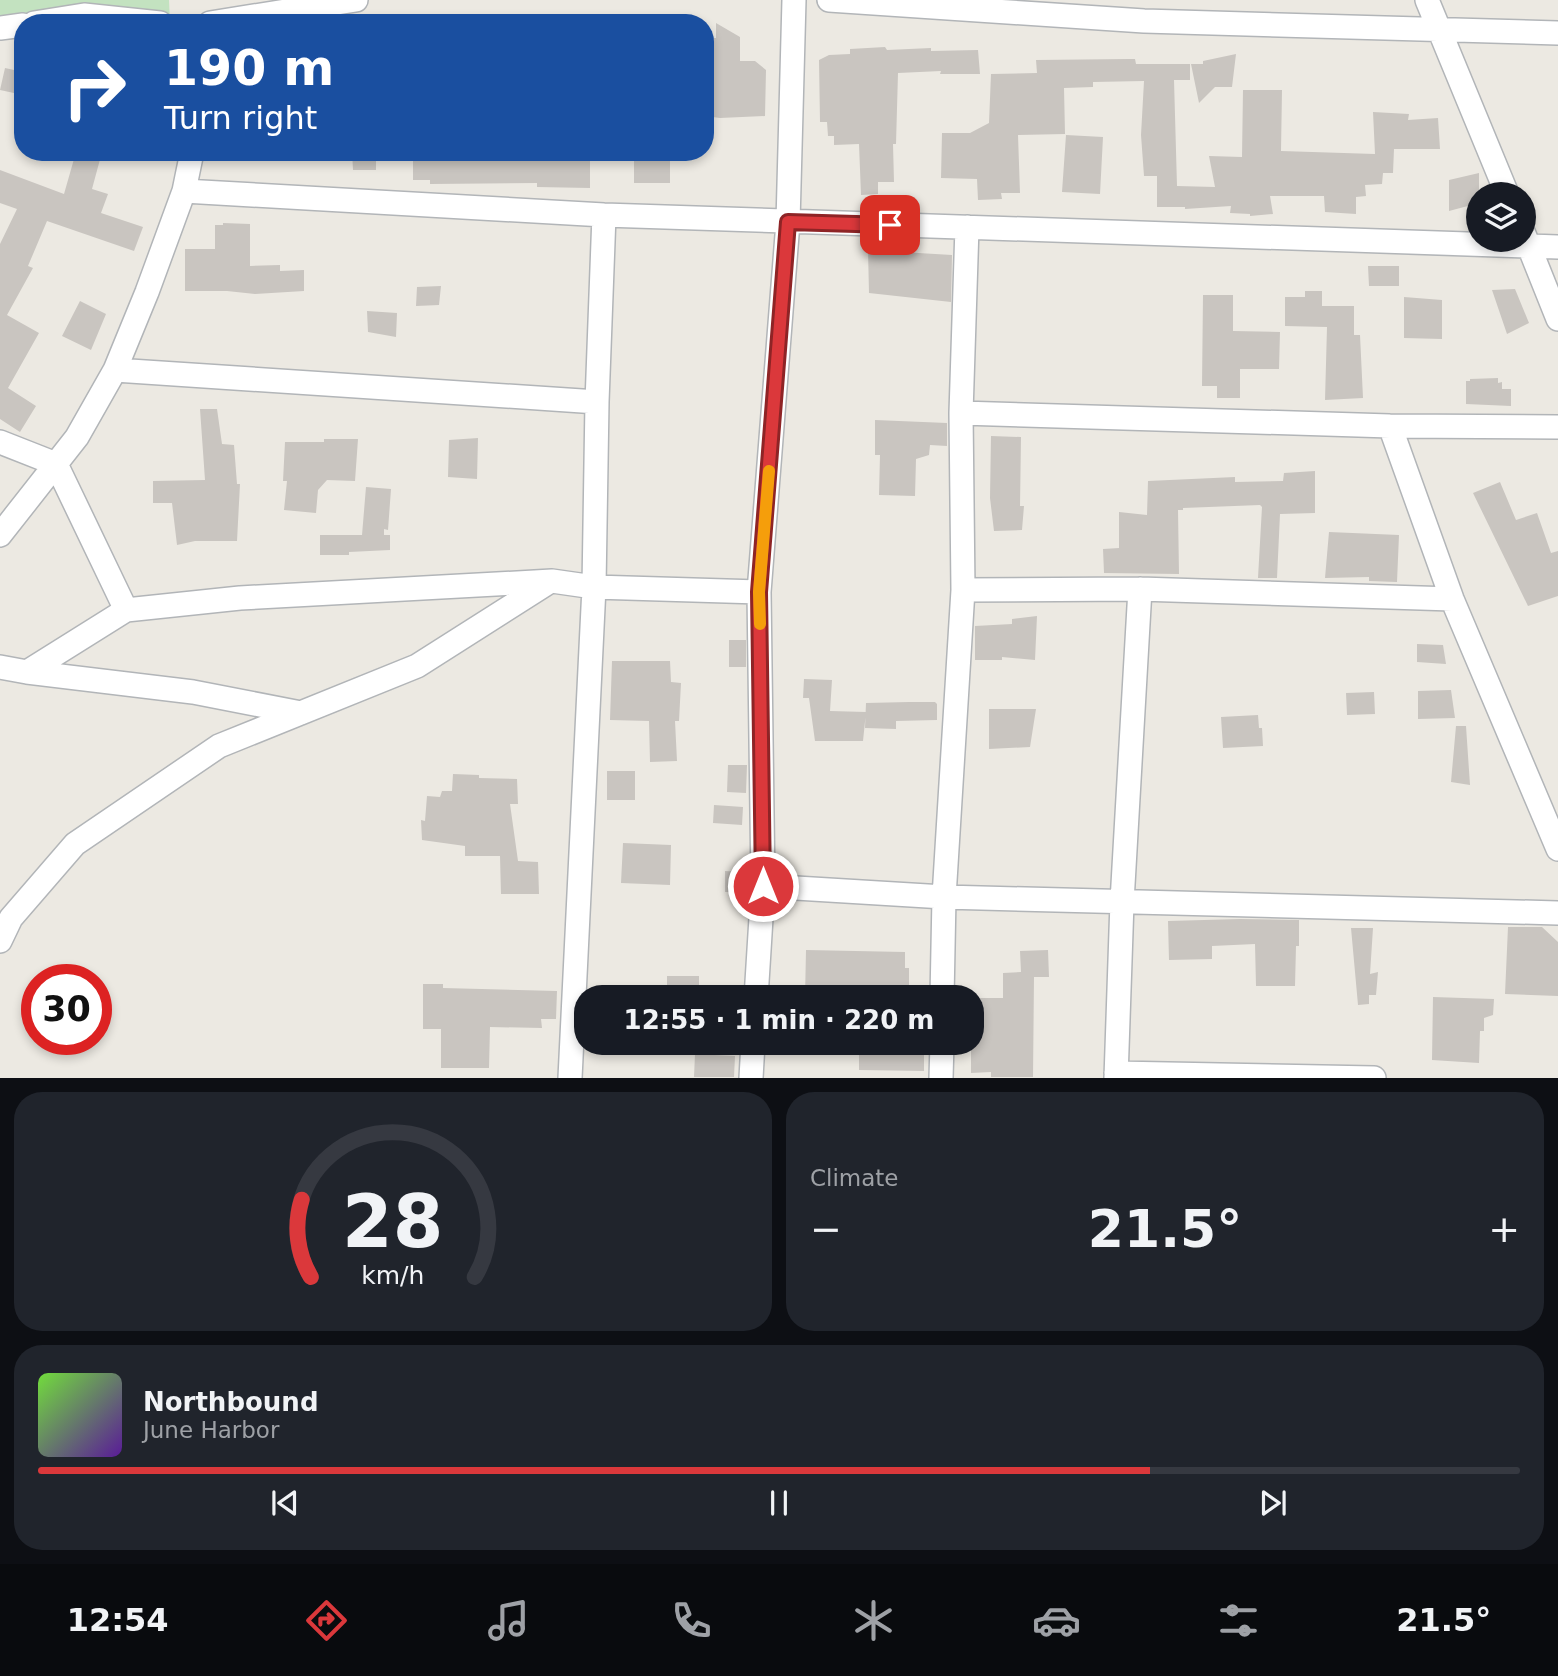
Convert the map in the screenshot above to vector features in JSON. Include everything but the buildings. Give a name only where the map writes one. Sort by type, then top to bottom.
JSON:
[{"type":"street","points":[[267,14],[356,0]]},
{"type":"street","points":[[757,985],[763,886],[759,592],[788,222],[794,0]]},
{"type":"street","points":[[829,0],[1144,21],[1558,33]]},
{"type":"street","points":[[1427,0],[1502,182]]},
{"type":"street","points":[[0,535],[77,437],[115,370],[148,292],[184,191],[189,161]]},
{"type":"street","points":[[184,191],[604,215],[788,222],[1466,239]]},
{"type":"street","points":[[570,1077],[593,587],[604,215]]},
{"type":"street","points":[[942,985],[944,897],[963,590],[961,413],[967,228]]},
{"type":"street","points":[[1536,242],[1558,247]]},
{"type":"street","points":[[1532,252],[1558,319]]},
{"type":"street","points":[[115,370],[597,402]]},
{"type":"street","points":[[961,413],[1390,426],[1558,427]]},
{"type":"street","points":[[1390,426],[1452,598],[1558,849]]},
{"type":"street","points":[[0,442],[56,464],[126,610]]},
{"type":"street","points":[[27,672],[126,610],[240,598],[552,581],[593,587],[759,592]]},
{"type":"street","points":[[0,941],[11,918],[75,844],[219,746],[416,666],[552,581]]},
{"type":"street","points":[[963,590],[1140,589],[1452,598]]},
{"type":"street","points":[[1140,589],[1122,902],[1116,1075],[1374,1077]]},
{"type":"street","points":[[0,667],[193,692],[301,713]]},
{"type":"street","points":[[763,886],[944,897],[1558,913]]},
{"type":"street","points":[[751,1077],[752,1055]]},
{"type":"street","points":[[941,1077],[942,1055]]},
{"type":"green space","points":[[0,0],[169,0],[170,14],[14,14],[14,26],[0,31]]},
{"type":"slow traffic","points":[[760,624],[759,592],[769,471]]},
{"type":"route","points":[[763,886],[759,592],[788,222],[890,225]]}]
